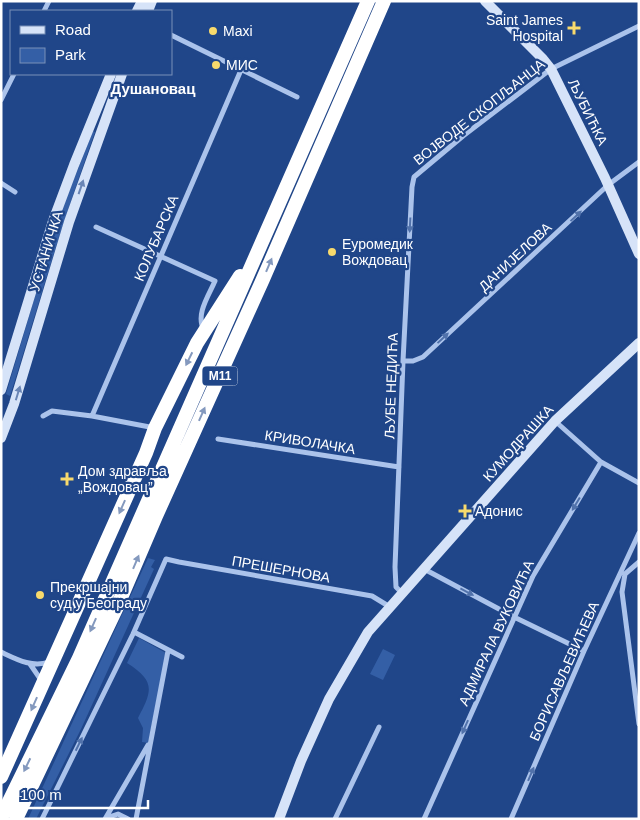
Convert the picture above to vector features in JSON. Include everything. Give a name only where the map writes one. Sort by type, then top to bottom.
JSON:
[{"type":"highway","name":"M11","points":[[1,818],[79,658],[368,1]]},
{"type":"highway","name":"M11","points":[[16,819],[118,607],[156,516],[259,288],[384,1]]},
{"type":"highway","points":[[1,777],[156,428],[204,330],[268,228]]},
{"type":"highway","points":[[24,819],[34,794],[37,776]]},
{"type":"street","name":"ЉУБИЋКА","points":[[491,3],[551,69],[608,185],[639,254]]},
{"type":"street","name":"ВОЈВОДЕ СКОПЉАНЦА","points":[[414,177],[463,136],[551,69],[639,26]]},
{"type":"street","points":[[172,36],[297,97]]},
{"type":"street","name":"КОЛУБАРСКА","points":[[92,416],[241,70]]},
{"type":"street","points":[[1,100],[14,75]]},
{"type":"street","name":"УСТАНИЧКА","points":[[1,390],[53,221],[111,75]]},
{"type":"street","name":"УСТАНИЧКА","points":[[1,438],[14,404],[69,222],[122,75]]},
{"type":"street","name":"ДАНИЈЕЛОВА","points":[[403,361],[413,361],[423,357],[608,185],[639,162]]},
{"type":"street","name":"ЉУБЕ НЕДИЋА","points":[[402,594],[396,587],[395,567],[403,361],[414,177]]},
{"type":"street","points":[[1,183],[15,192]]},
{"type":"street","points":[[96,227],[216,281],[203,309],[201,324],[204,330]]},
{"type":"street","name":"КУМОДРАШКА","points":[[282,818],[308,745],[338,683],[364,638],[555,421],[639,343]]},
{"type":"street","points":[[43,416],[52,411],[92,416],[156,428]]},
{"type":"street","points":[[555,421],[601,462],[639,483]]},
{"type":"street","name":"КРИВОЛАЧКА","points":[[218,439],[399,467]]},
{"type":"street","name":"АДМИРАЛА ВУКОВИЋА","points":[[424,819],[533,576],[601,462]]},
{"type":"street","name":"БОРИСАВЉЕВИЋЕВА","points":[[511,819],[584,651],[639,532]]},
{"type":"street","points":[[629,554],[631,560],[638,562]]},
{"type":"street","name":"ПРЕШЕРНОВА","points":[[134,632],[166,559],[372,596],[390,607]]},
{"type":"street","points":[[638,562],[628,570],[623,578],[623,598],[639,724]]},
{"type":"street","points":[[424,569],[514,618],[584,651]]},
{"type":"street","points":[[609,597],[616,594],[623,598]]},
{"type":"street","points":[[42,819],[134,632],[182,657]]},
{"type":"street","points":[[136,819],[168,651]]},
{"type":"street","points":[[1,652],[30,664],[41,664],[54,660]]},
{"type":"street","points":[[30,664],[42,684]]},
{"type":"street","points":[[334,819],[379,728]]},
{"type":"street","points":[[105,819],[151,740]]},
{"type":"street","points":[[105,819],[118,814],[128,819]]},
{"type":"green space","points":[[93,131],[95,132],[59,238],[10,396],[6,394],[51,242]]},
{"type":"green space","points":[[148,558],[155,560],[151,567],[154,569],[81,729],[36,819],[28,819]]},
{"type":"green space","points":[[139,638],[166,653],[148,743],[142,742],[143,728],[138,718],[147,700],[149,687],[143,675],[127,663]]},
{"type":"green space","points":[[383,649],[395,655],[383,680],[370,674]]},
{"type":"place","name":"Saint James Hospital","points":[[574,28]]},
{"type":"place","name":"Maxi","points":[[213,31]]},
{"type":"place","name":"МИС","points":[[216,65]]},
{"type":"place","name":"Еуромедик Вождовац","points":[[332,252]]},
{"type":"place","name":"Дом здравља „Вождовац”","points":[[67,479]]},
{"type":"place","name":"Адонис","points":[[465,511]]},
{"type":"place","name":"Прекршајни суд у Београду","points":[[40,595]]},
{"type":"district","name":"Душановац","points":[[153,88]]}]
